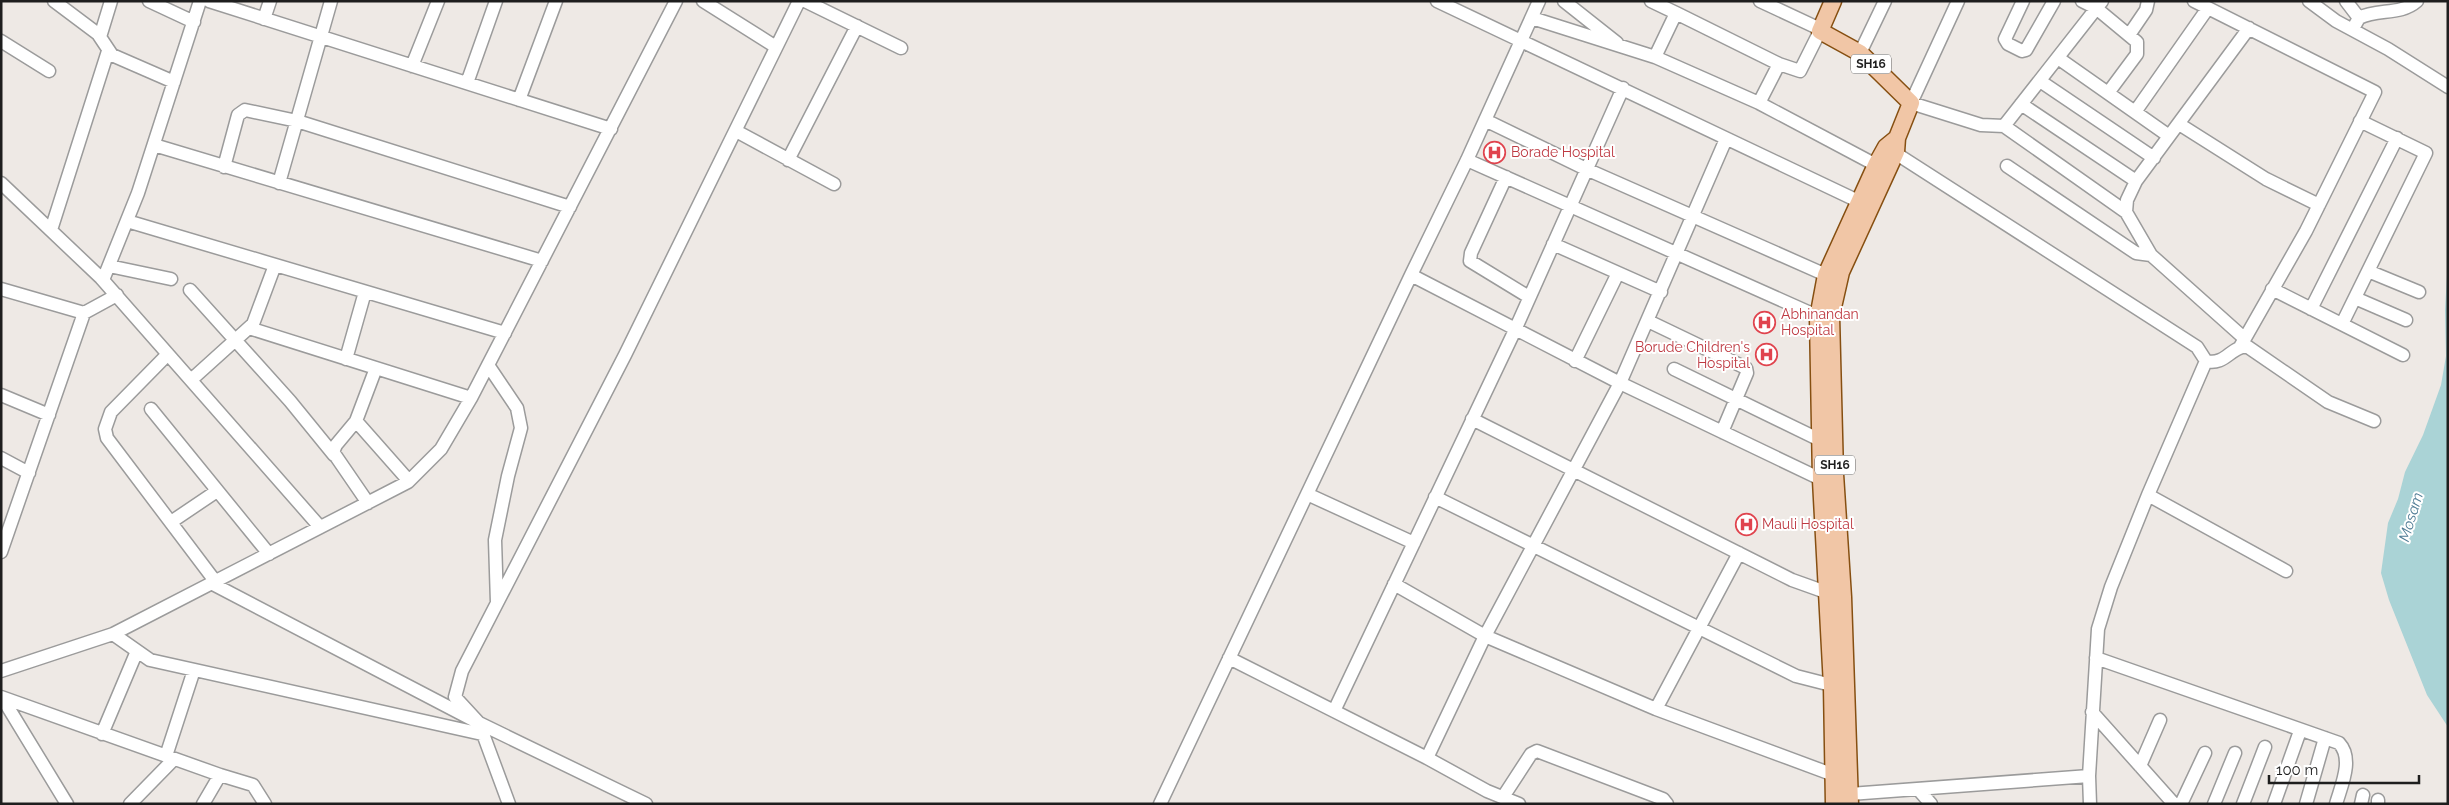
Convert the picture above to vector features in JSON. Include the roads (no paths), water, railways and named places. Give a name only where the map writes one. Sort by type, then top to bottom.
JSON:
[{"type":"main road","points":[[1820,30],[1833,1]]},
{"type":"main road","name":"SH16","points":[[1820,30],[1860,53],[1911,103],[1841,272],[1832,305],[1825,320],[1828,482],[1827,593],[1850,799]]},
{"type":"main road","points":[[1876,165],[1893,146]]},
{"type":"main road","name":"SH16","points":[[1834,804],[1843,597],[1828,482],[1820,440],[1826,275],[1876,165]]},
{"type":"street","points":[[54,1],[100,37],[108,50],[117,58],[174,82]]},
{"type":"street","points":[[100,37],[111,1]]},
{"type":"street","points":[[149,1],[194,22]]},
{"type":"street","points":[[103,280],[127,221],[154,145],[200,1]]},
{"type":"street","points":[[209,1],[610,129]]},
{"type":"street","points":[[264,19],[270,1]]},
{"type":"street","points":[[279,183],[331,1]]},
{"type":"street","points":[[412,66],[438,1]]},
{"type":"street","points":[[467,83],[496,1]]},
{"type":"street","points":[[519,100],[556,1]]},
{"type":"street","points":[[703,1],[776,47]]},
{"type":"street","points":[[509,804],[480,729],[455,697],[462,671],[625,355],[799,1]]},
{"type":"street","points":[[805,1],[901,48]]},
{"type":"street","points":[[1437,1],[1858,201]]},
{"type":"street","points":[[1160,804],[1410,275],[1468,160],[1539,1]]},
{"type":"street","points":[[1564,1],[1621,46]]},
{"type":"street","points":[[1653,2],[1779,64],[1800,71],[1820,30],[1760,1]]},
{"type":"street","points":[[1860,53],[1885,1]]},
{"type":"street","points":[[1958,1],[1911,103],[1981,125],[2004,126],[2126,212],[2151,255],[2242,343],[2328,402],[2374,420]]},
{"type":"street","points":[[2023,1],[2005,39],[2008,44],[2022,51],[2026,50],[2054,1]]},
{"type":"street","points":[[2082,1],[2099,5],[2136,42],[2138,50],[2108,93]]},
{"type":"street","points":[[2129,36],[2146,10],[2148,1]]},
{"type":"street","points":[[2194,1],[2375,92],[2319,205],[2242,343],[2220,362],[2206,361]]},
{"type":"street","points":[[2309,1],[2336,21],[2356,24],[2448,87]]},
{"type":"street","points":[[2346,1],[2356,24]]},
{"type":"street","points":[[2356,24],[2372,12],[2396,12],[2406,9],[2417,1]]},
{"type":"street","points":[[1,671],[113,634],[409,481],[441,449],[470,398],[610,129],[672,2]]},
{"type":"street","points":[[2004,126],[2099,5]]},
{"type":"street","points":[[2135,112],[2208,8]]},
{"type":"street","points":[[1655,57],[1676,13]]},
{"type":"street","points":[[1532,18],[1655,57],[1759,103],[1876,165]]},
{"type":"street","points":[[788,160],[857,26]]},
{"type":"street","points":[[2126,212],[2127,200],[2136,181],[2249,28]]},
{"type":"street","points":[[1,41],[49,71]]},
{"type":"street","points":[[51,230],[108,50]]},
{"type":"street","points":[[2058,58],[2170,136]]},
{"type":"street","points":[[1759,103],[1779,64]]},
{"type":"street","points":[[2040,81],[2154,158]]},
{"type":"street","points":[[1334,711],[1514,330],[1623,88]]},
{"type":"street","points":[[2022,104],[2136,181]]},
{"type":"street","points":[[224,167],[238,115],[242,110],[297,121],[570,207]]},
{"type":"street","points":[[1485,120],[1586,169],[1694,215],[1826,275]]},
{"type":"street","points":[[2342,324],[2426,153],[2360,121]]},
{"type":"street","points":[[2178,124],[2266,179],[2319,205]]},
{"type":"street","points":[[736,130],[834,184]]},
{"type":"street","points":[[2311,309],[2397,138]]},
{"type":"street","points":[[1427,758],[1485,636],[1620,383],[1678,255],[1726,139]]},
{"type":"street","points":[[154,145],[542,261]]},
{"type":"street","points":[[1893,146],[2197,347],[2202,352],[2206,361],[2148,495],[2098,629],[2089,776],[2090,804]]},
{"type":"street","points":[[1468,160],[1825,320]]},
{"type":"street","points":[[2007,166],[2130,250],[2136,253],[2151,255]]},
{"type":"street","points":[[1506,177],[1471,253],[1470,261],[1529,297]]},
{"type":"street","points":[[1,183],[103,280],[320,527]]},
{"type":"street","points":[[127,221],[504,333]]},
{"type":"street","points":[[1553,244],[1661,292]]},
{"type":"street","points":[[191,380],[249,328],[256,318],[275,265]]},
{"type":"street","points":[[109,266],[171,279]]},
{"type":"street","points":[[2368,271],[2419,292]]},
{"type":"street","points":[[1575,360],[1618,273]]},
{"type":"street","points":[[1410,275],[1620,383],[1828,482]]},
{"type":"street","points":[[1,289],[84,313]]},
{"type":"street","points":[[2272,289],[2403,355]]},
{"type":"street","points":[[190,290],[290,401],[334,455],[368,502]]},
{"type":"street","points":[[346,359],[365,292]]},
{"type":"street","points":[[1,552],[84,313],[116,295]]},
{"type":"street","points":[[2355,298],[2406,320]]},
{"type":"street","points":[[1648,321],[1744,366],[1746,373],[1722,432]]},
{"type":"street","points":[[249,328],[470,398]]},
{"type":"street","points":[[168,354],[111,412],[105,429],[107,438],[171,522],[213,582],[480,729],[646,804]]},
{"type":"street","points":[[488,365],[517,408],[521,428],[508,476],[496,540],[497,604]]},
{"type":"street","points":[[334,455],[336,445],[356,421],[376,368]]},
{"type":"street","points":[[1674,369],[1820,440]]},
{"type":"street","points":[[1,395],[49,415]]},
{"type":"street","points":[[151,410],[269,554]]},
{"type":"street","points":[[1472,419],[1792,580],[1843,597]]},
{"type":"street","points":[[356,421],[409,481]]},
{"type":"street","points":[[1,458],[29,473]]},
{"type":"street","points":[[171,522],[217,491]]},
{"type":"street","points":[[1307,494],[1414,543]]},
{"type":"street","points":[[2148,495],[2286,570]]},
{"type":"street","points":[[1435,497],[1796,676],[1839,687]]},
{"type":"street","points":[[1656,709],[1739,553]]},
{"type":"street","points":[[1394,584],[1485,636],[1656,709],[1834,775]]},
{"type":"street","points":[[113,634],[150,660],[480,729]]},
{"type":"street","points":[[102,734],[138,651]]},
{"type":"street","points":[[1229,658],[1427,758],[1446,770],[1519,804]]},
{"type":"street","points":[[2096,658],[2339,743],[2346,755],[2345,768],[2336,804]]},
{"type":"street","points":[[130,804],[170,758],[194,670]]},
{"type":"street","points":[[2,698],[170,758],[253,785],[265,804]]},
{"type":"street","points":[[2,698],[67,804]]},
{"type":"street","points":[[2092,712],[2174,804]]},
{"type":"street","points":[[2140,766],[2160,720]]},
{"type":"street","points":[[2274,804],[2300,730]]},
{"type":"street","points":[[2306,804],[2325,738]]},
{"type":"street","points":[[2243,804],[2265,746]]},
{"type":"street","points":[[1503,797],[1530,754],[1537,751],[1663,799],[1667,804]]},
{"type":"street","points":[[2181,804],[2205,753]]},
{"type":"street","points":[[2214,804],[2235,754]]},
{"type":"street","points":[[203,804],[220,775]]},
{"type":"street","points":[[1850,799],[1918,788],[2089,776]]},
{"type":"street","points":[[1918,788],[1931,804]]},
{"type":"water","name":"Mosam","points":[[2448,258],[2448,727],[2427,695],[2389,600],[2381,573],[2388,523],[2398,499],[2405,472],[2423,435],[2441,385],[2446,356],[2445,310]]},
{"type":"place","name":"Borade Hospital","points":[[1495,152]]},
{"type":"place","name":"Abhinandan Hospital","points":[[1765,322]]},
{"type":"place","name":"Borude Children's Hospital","points":[[1766,355]]},
{"type":"place","name":"Mauli Hospital","points":[[1746,524]]}]
